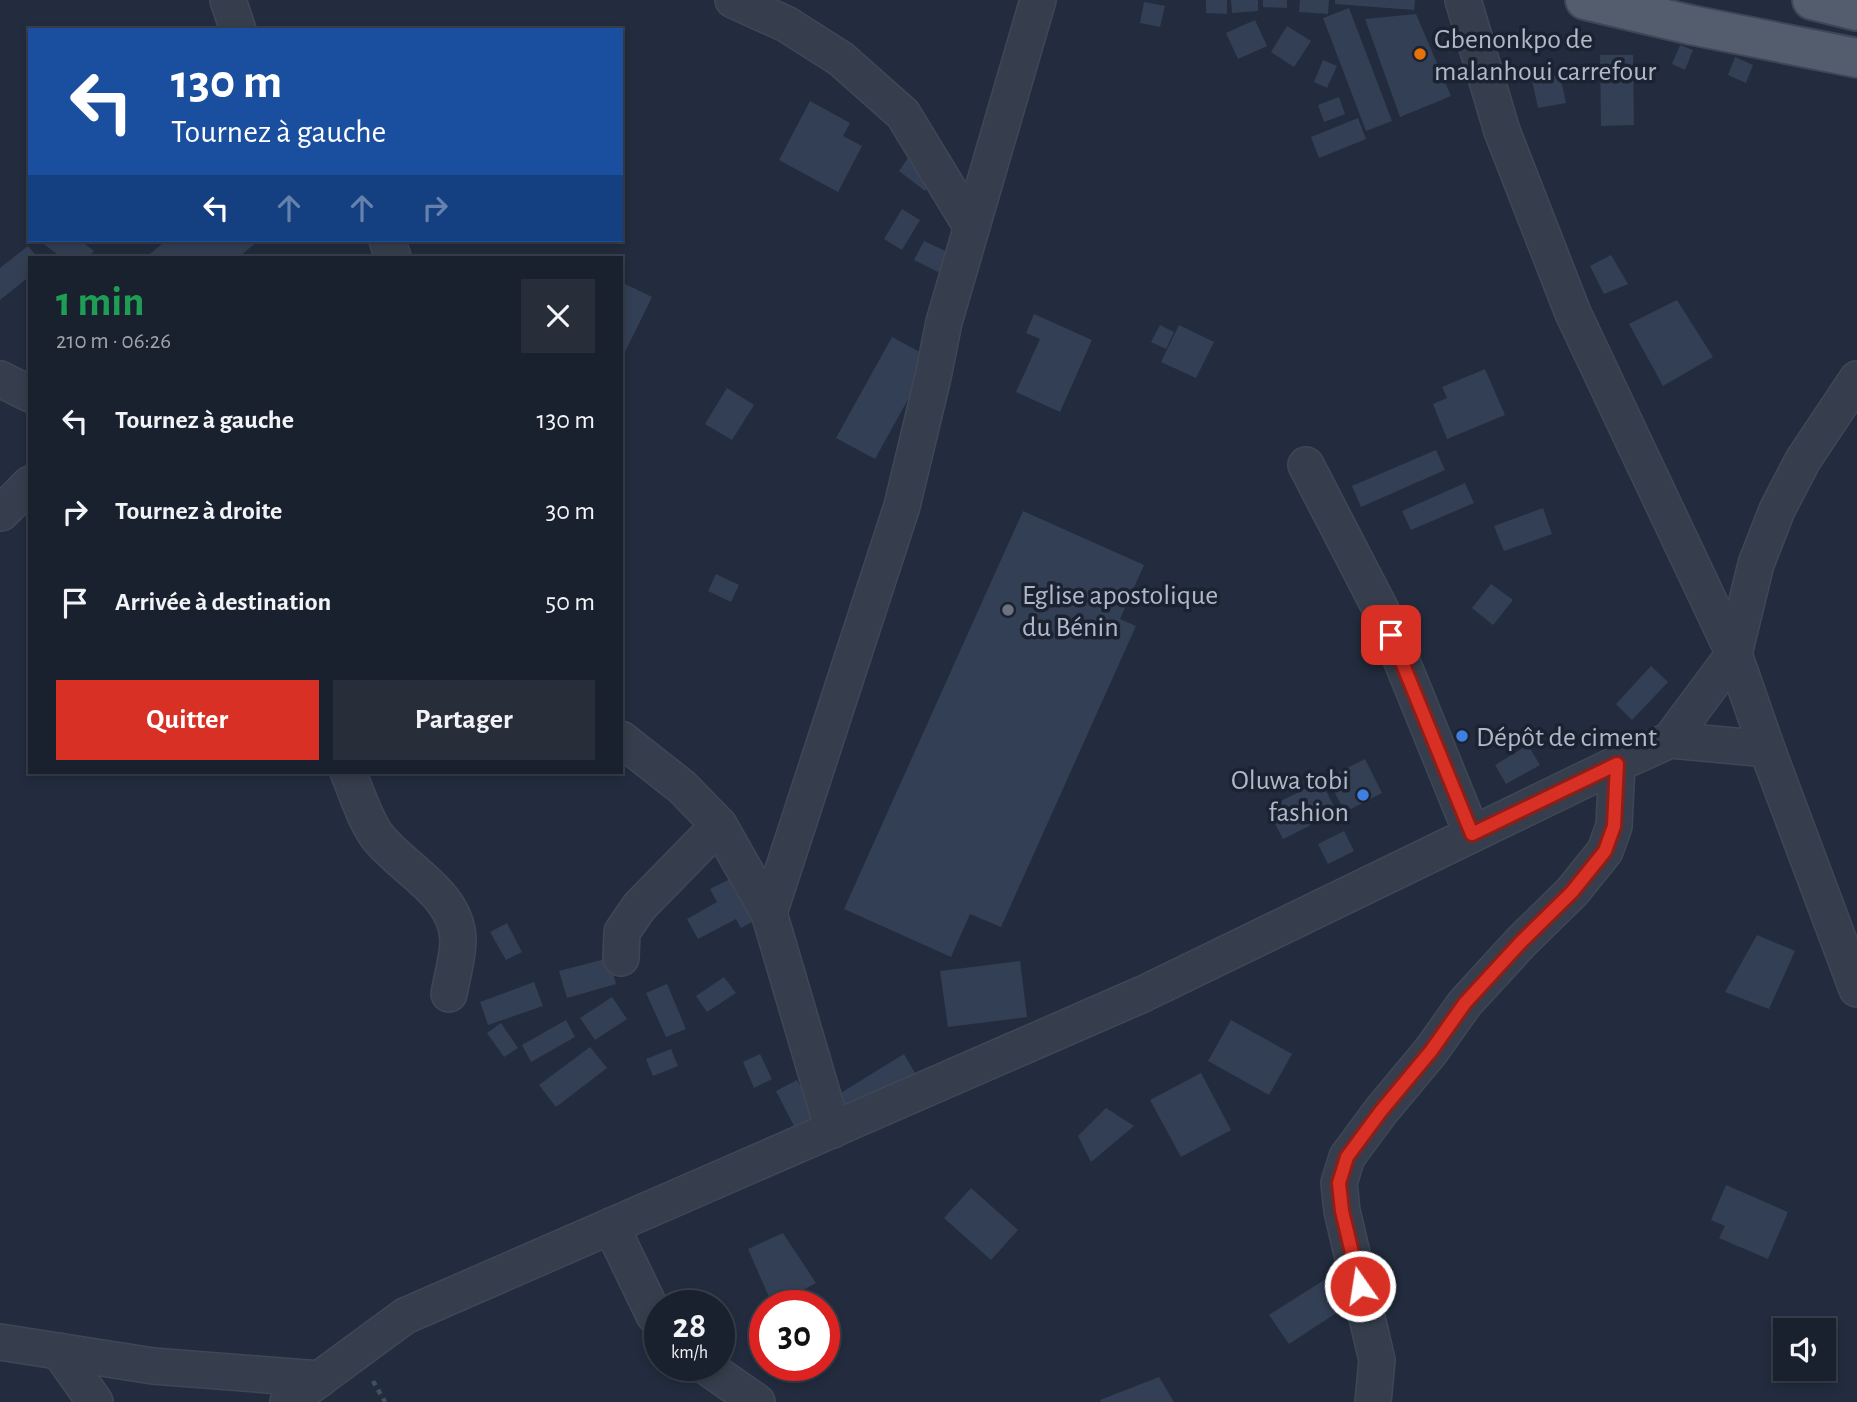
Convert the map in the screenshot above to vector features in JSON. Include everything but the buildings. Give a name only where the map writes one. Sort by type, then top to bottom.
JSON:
[{"type":"main road","points":[[1585,0],[1691,25],[1857,58]]},
{"type":"main road","points":[[1812,0],[1857,10]]},
{"type":"street","points":[[228,0],[237,28]]},
{"type":"street","points":[[733,0],[786,24],[841,59],[903,114],[971,226]]},
{"type":"street","points":[[769,914],[902,506],[944,322],[1038,0]]},
{"type":"street","points":[[1463,0],[1502,131],[1573,313],[1734,654],[1857,989]]},
{"type":"street","points":[[0,379],[28,393]]},
{"type":"street","points":[[288,1402],[405,1317],[1143,994],[1670,740],[1734,654],[1756,564],[1777,510],[1803,460],[1857,379]]},
{"type":"street","points":[[1306,465],[1381,610],[1472,834]]},
{"type":"street","points":[[1,513],[28,486]]},
{"type":"street","points":[[623,740],[682,787],[719,825],[769,914],[833,1130]]},
{"type":"street","points":[[1670,740],[1767,749]]},
{"type":"street","points":[[1373,1402],[1377,1360],[1342,1211],[1339,1183],[1347,1157],[1431,1051],[1465,1003],[1572,892],[1605,851],[1614,826],[1617,764]]},
{"type":"street","points":[[349,774],[375,834],[403,865],[428,884],[450,911],[458,939],[449,994]]},
{"type":"street","points":[[621,958],[622,932],[639,907],[719,825]]},
{"type":"street","points":[[611,1226],[644,1294]]},
{"type":"street","points":[[0,1342],[153,1366],[320,1379]]},
{"type":"street","points":[[59,1351],[95,1402]]},
{"type":"street","points":[[727,1381],[757,1402]]},
{"type":"place","name":"Gbenonkpo de malanhoui carrefour","points":[[1420,54]]},
{"type":"place","name":"Eglise apostolique du Bénin","points":[[1008,610]]},
{"type":"place","name":"Dépôt de ciment","points":[[1462,736]]},
{"type":"place","name":"Oluwa tobi fashion","points":[[1363,795]]},
{"type":"route","points":[[1360,1286],[1342,1211],[1339,1183],[1347,1157],[1431,1051],[1465,1003],[1572,892],[1605,851],[1614,826],[1617,764],[1472,834],[1391,635]]}]
